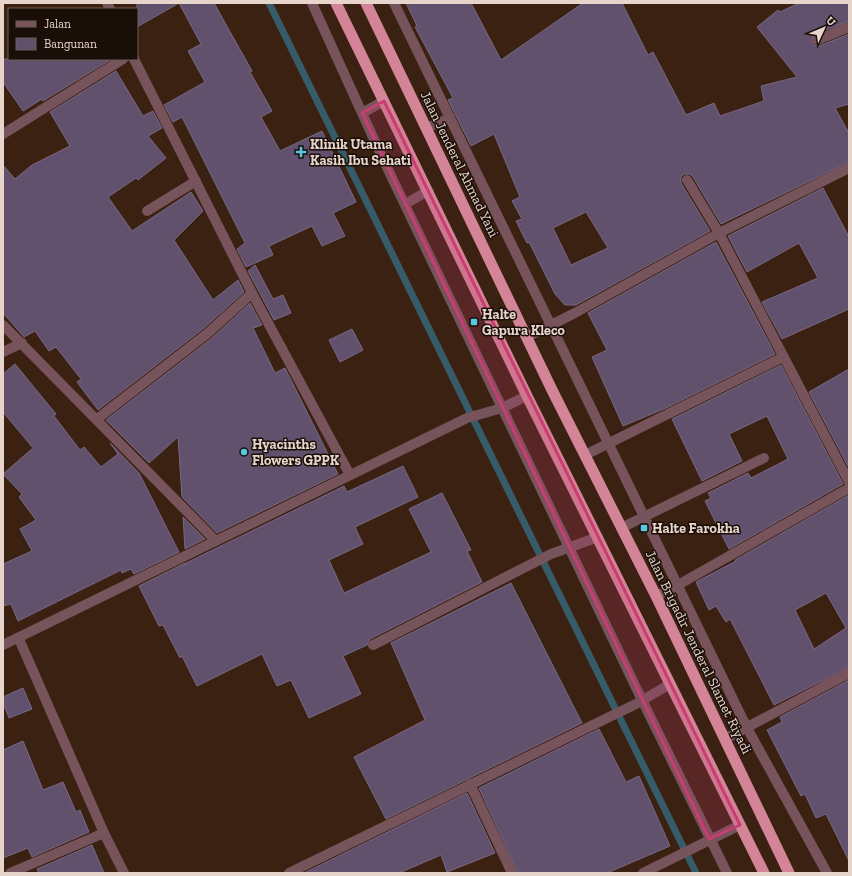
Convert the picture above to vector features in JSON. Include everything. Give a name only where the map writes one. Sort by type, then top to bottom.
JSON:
[{"type":"highway","points":[[336,3],[527,396],[764,873]]},
{"type":"highway","name":"Jalan Jenderal Ahmad Yani","points":[[366,3],[527,337]]},
{"type":"highway","name":"Jalan Brigadir Jenderal Slamet Riyadi","points":[[527,337],[656,596],[789,873]]},
{"type":"street","points":[[312,3],[498,409],[570,547],[642,700],[727,873]]},
{"type":"street","points":[[394,3],[552,325],[643,518],[678,585],[747,728],[827,873]]},
{"type":"street","points":[[817,40],[849,27]]},
{"type":"street","points":[[3,134],[121,60]]},
{"type":"street","points":[[135,60],[252,293],[350,475]]},
{"type":"street","points":[[362,113],[384,101]]},
{"type":"street","points":[[426,128],[450,118]]},
{"type":"street","points":[[527,337],[552,325],[719,233],[849,168]]},
{"type":"street","points":[[687,180],[719,233],[849,482]]},
{"type":"street","points":[[147,211],[196,181]]},
{"type":"street","points":[[405,204],[428,191]]},
{"type":"street","points":[[97,419],[208,333],[252,293]]},
{"type":"street","points":[[3,325],[216,540]]},
{"type":"street","points":[[3,352],[22,343]]},
{"type":"street","points":[[585,455],[783,356]]},
{"type":"street","points":[[3,645],[19,639],[216,540],[467,418],[498,409],[527,396]]},
{"type":"street","points":[[622,528],[764,458]]},
{"type":"street","points":[[656,596],[849,488]]},
{"type":"street","points":[[373,645],[551,554],[598,537]]},
{"type":"street","points":[[19,639],[104,833],[124,873]]},
{"type":"street","points":[[725,740],[849,672]]},
{"type":"street","points":[[289,873],[642,700],[670,684]]},
{"type":"street","points":[[470,784],[512,873]]},
{"type":"street","points":[[643,873],[709,839],[740,825]]},
{"type":"street","points":[[10,873],[104,833]]},
{"type":"highlighted area","points":[[384,101],[740,825],[709,839],[362,113]]},
{"type":"building","points":[[137,3],[179,3],[138,26]]},
{"type":"building","points":[[179,3],[214,3],[252,71],[250,72],[272,111],[261,117],[280,151],[322,131],[356,202],[333,213],[345,236],[322,246],[312,226],[269,246],[273,255],[246,267],[237,249],[245,243],[182,117],[173,122],[164,105],[205,82],[188,51],[201,44]]},
{"type":"building","points":[[406,3],[471,3],[501,60],[583,3],[622,3],[648,55],[653,52],[686,115],[714,103],[720,116],[764,101],[761,86],[797,77],[757,27],[778,10],[780,12],[799,3],[849,3],[849,21],[815,34],[811,40],[813,45],[819,46],[849,34],[849,104],[835,108],[849,133],[849,162],[721,224],[693,177],[690,174],[684,174],[681,177],[681,183],[710,231],[576,305],[565,305],[555,294],[529,242],[527,243],[516,221],[522,219],[512,201],[520,197],[494,134],[471,146],[448,100],[453,98],[415,27],[417,26]],"holes":[[[586,212],[608,248],[571,265],[553,228]]]},
{"type":"building","points":[[3,59],[110,60],[43,101],[42,99],[23,111],[3,82]]},
{"type":"building","points":[[116,71],[143,116],[153,111],[162,128],[148,136],[166,158],[138,180],[136,178],[108,197],[132,231],[191,192],[203,211],[174,240],[213,300],[238,280],[244,292],[204,328],[98,410],[77,382],[81,379],[56,347],[49,351],[35,331],[24,337],[3,313],[3,165],[15,179],[32,165],[70,146],[50,112]]},
{"type":"building","points":[[823,188],[849,237],[849,309],[782,339],[762,302],[818,278],[799,243],[747,272],[728,236]]},
{"type":"building","points":[[716,242],[775,354],[666,408],[623,426],[592,357],[607,350],[588,313]]},
{"type":"building","points":[[255,265],[273,299],[283,295],[291,313],[274,320],[248,271]]},
{"type":"building","points":[[250,303],[262,325],[253,328],[275,373],[285,368],[338,474],[217,533],[182,497],[178,437],[149,463],[106,420],[212,338]]},
{"type":"building","points":[[352,329],[363,350],[340,362],[329,340]]},
{"type":"building","points":[[15,364],[56,414],[54,416],[80,450],[84,447],[101,467],[118,454],[110,443],[139,473],[179,552],[134,574],[131,569],[122,573],[121,570],[18,621],[11,604],[3,606],[3,564],[32,551],[20,529],[36,520],[19,497],[22,494],[3,474],[33,448],[3,412],[3,374]]},
{"type":"building","points":[[781,365],[843,484],[729,549],[705,501],[711,498],[708,493],[748,473],[751,478],[788,459],[767,416],[729,434],[742,461],[702,481],[672,419]]},
{"type":"building","points":[[849,369],[849,468],[809,392]]},
{"type":"building","points":[[403,466],[418,497],[355,527],[363,544],[329,560],[344,593],[431,552],[409,509],[442,493],[471,550],[467,551],[482,582],[370,639],[367,645],[343,656],[361,694],[309,718],[291,680],[277,686],[262,654],[197,686],[182,656],[180,658],[163,625],[159,626],[139,586],[185,563],[186,566],[186,563],[344,486],[347,492]]},
{"type":"building","points":[[849,495],[849,667],[774,705],[730,619],[726,622],[716,606],[709,610],[696,582],[736,561],[735,560]],"holes":[[[826,593],[846,628],[814,649],[795,610]]]},
{"type":"building","points":[[183,517],[205,539],[185,549]]},
{"type":"building","points":[[511,583],[582,723],[386,819],[354,757],[425,720],[391,643]]},
{"type":"building","points":[[849,680],[849,861],[826,814],[816,818],[805,794],[801,796],[767,730],[782,722],[780,717]]},
{"type":"building","points":[[23,688],[32,709],[9,718],[3,703],[3,697]]},
{"type":"building","points":[[599,729],[626,782],[639,776],[670,846],[607,873],[518,873],[479,788]]},
{"type":"building","points":[[23,741],[43,790],[63,782],[76,812],[80,810],[89,832],[32,857],[28,848],[3,858],[3,750]]},
{"type":"building","points":[[467,793],[495,853],[447,872],[441,855],[399,873],[304,873]]},
{"type":"building","points":[[92,845],[104,873],[39,873],[37,869]]},
{"type":"waterway","points":[[269,3],[696,873]]},
{"type":"place","name":"Klinik Utama Kasih Ibu Sehati","points":[[301,152]]},
{"type":"place","name":"Halte Gapura Kleco","points":[[474,322]]},
{"type":"place","name":"Hyacinths Flowers GPPK","points":[[244,452]]},
{"type":"place","name":"Halte Farokha","points":[[644,528]]}]
